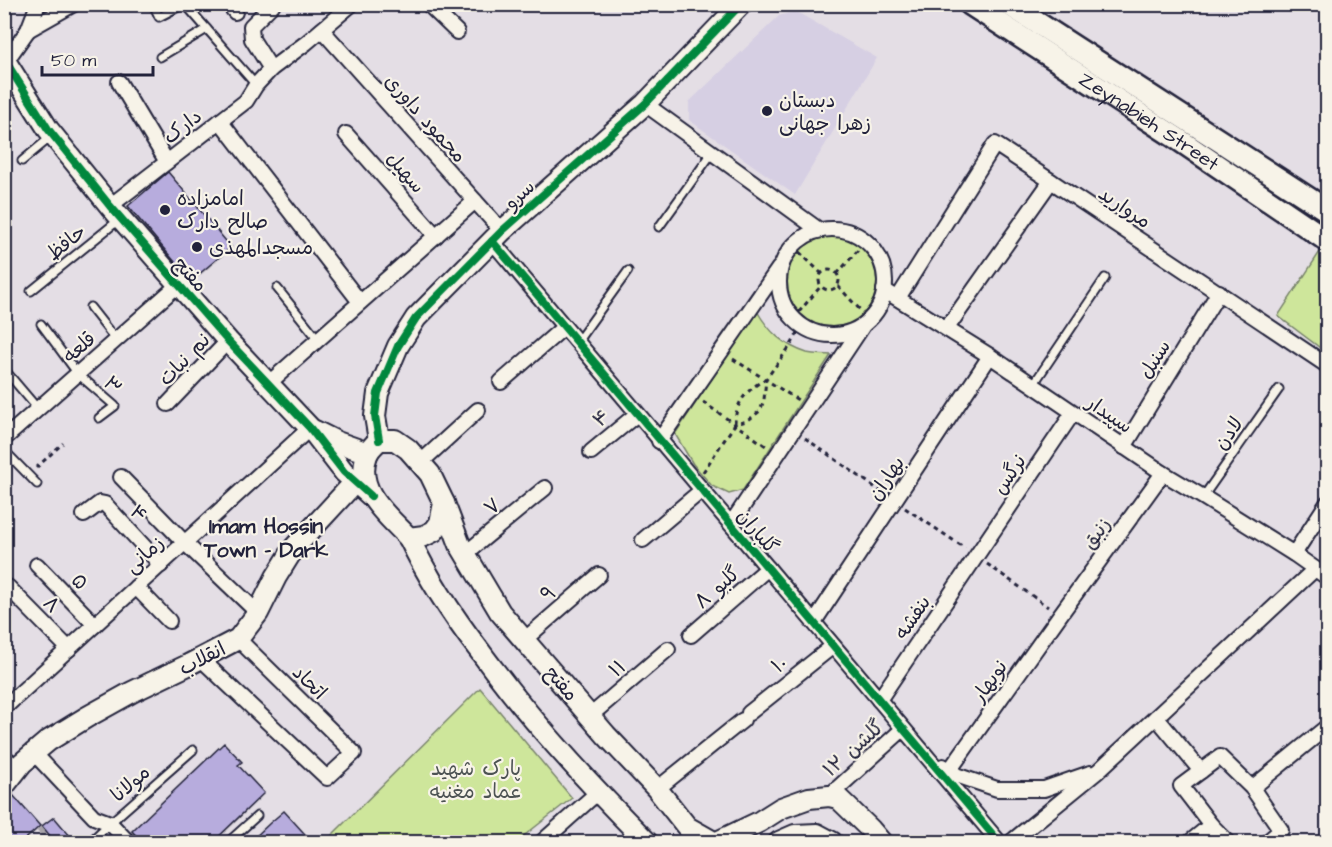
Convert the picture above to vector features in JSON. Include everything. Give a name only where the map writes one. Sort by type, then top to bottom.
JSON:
[{"type":"main road","name":"Zeynabieh Street","points":[[970,4],[1178,139],[1328,241]]},
{"type":"main road","name":"Zeynabieh Street","points":[[1008,4],[1328,212]]},
{"type":"street","points":[[5,61],[28,30],[39,4]]},
{"type":"street","points":[[28,30],[74,4]]},
{"type":"street","points":[[271,69],[252,39],[251,26],[273,4]]},
{"type":"street","name":"دارک","points":[[115,213],[166,162],[246,101],[256,85],[271,69],[352,4]]},
{"type":"street","points":[[428,4],[457,32]]},
{"type":"street","name":"سرو","points":[[373,446],[378,393],[398,346],[416,318],[497,236],[645,104],[741,4]]},
{"type":"street","name":"محمود داوری","points":[[322,30],[476,201],[497,236]]},
{"type":"street","name":"مفتح","points":[[5,61],[53,135],[115,213],[228,341],[310,428],[344,472],[371,495]]},
{"type":"street","points":[[119,82],[166,162]]},
{"type":"street","points":[[645,104],[819,230]]},
{"type":"street","points":[[220,121],[360,302]]},
{"type":"street","name":"سهیل","points":[[346,134],[436,236]]},
{"type":"street","name":"مروارید","points":[[898,298],[995,144],[1328,366]]},
{"type":"street","points":[[947,328],[1051,181]]},
{"type":"street","points":[[269,383],[476,201]]},
{"type":"street","points":[[731,524],[866,323],[875,314],[885,290],[886,280],[882,263],[874,248],[861,237],[846,230],[829,228],[812,232],[798,241],[786,253],[780,269],[778,286],[783,304],[798,323],[808,330],[826,336],[844,334],[866,323]]},
{"type":"street","name":"گلباران","points":[[497,236],[564,327],[999,843]]},
{"type":"street","points":[[659,441],[782,263]]},
{"type":"street","name":"قلعه","points":[[4,439],[178,285]]},
{"type":"street","name":"سپیدار","points":[[885,290],[947,328],[1163,473],[1203,496],[1328,578]]},
{"type":"street","name":"سنبل","points":[[1124,447],[1219,292]]},
{"type":"street","points":[[501,382],[564,327]]},
{"type":"street","name":"نم نبات","points":[[168,404],[228,341]]},
{"type":"street","name":"بهاران","points":[[814,622],[990,356]]},
{"type":"street","points":[[420,463],[478,410]]},
{"type":"street","name":"نرگس","points":[[976,556],[1073,412]]},
{"type":"street","name":"۴","points":[[591,452],[637,414]]},
{"type":"street","points":[[310,428],[337,442],[373,446],[395,440],[408,448],[430,474],[444,503],[440,523],[434,531],[424,536],[409,538]]},
{"type":"street","name":"زمانی","points":[[4,708],[310,428]]},
{"type":"street","points":[[373,446],[364,470],[365,483],[371,495],[409,538],[426,572],[464,631],[503,684],[548,737],[647,843]]},
{"type":"street","name":"زنبق","points":[[1060,615],[1163,473]]},
{"type":"street","points":[[121,477],[258,613]]},
{"type":"street","name":"انقلاب","points":[[4,786],[22,763],[48,741],[132,692],[238,639],[258,613],[294,548],[355,482]]},
{"type":"street","name":"۷","points":[[465,554],[545,488]]},
{"type":"street","points":[[643,540],[702,490]]},
{"type":"street","points":[[1294,554],[1328,502]]},
{"type":"street","name":"۴","points":[[84,515],[100,503],[105,504],[160,565]]},
{"type":"street","name":"مفتح","points":[[444,503],[460,546],[500,612],[657,789],[687,827],[714,842]]},
{"type":"street","name":"بنفشه","points":[[879,700],[976,556]]},
{"type":"street","name":"۵","points":[[37,565],[95,625]]},
{"type":"street","name":"گلبو ۸","points":[[691,635],[768,568]]},
{"type":"street","points":[[1011,843],[1098,771],[1315,569]]},
{"type":"street","name":"۹","points":[[524,640],[599,575]]},
{"type":"street","name":"۸","points":[[8,587],[69,649]]},
{"type":"street","points":[[136,587],[169,621]]},
{"type":"street","name":"نوبهار","points":[[949,771],[1060,615]]},
{"type":"street","name":"اتحاد","points":[[201,659],[327,778],[354,753],[238,639]]},
{"type":"street","name":"۱۰","points":[[657,789],[833,646]]},
{"type":"street","name":"۱۱","points":[[590,716],[668,649]]},
{"type":"street","points":[[1156,717],[1202,771]]},
{"type":"street","points":[[1252,788],[1328,726]]},
{"type":"street","name":"گلشن ۱۲","points":[[829,796],[903,729]]},
{"type":"street","points":[[34,753],[93,817],[110,823],[128,843]]},
{"type":"street","points":[[924,754],[949,771],[997,789],[1044,789],[1098,771]]},
{"type":"street","points":[[1228,843],[1181,786],[1220,757],[1252,788],[1281,830],[1267,843]]},
{"type":"street","points":[[542,843],[598,792]]},
{"type":"street","points":[[689,843],[696,840],[714,842],[759,822],[781,808],[810,798],[829,796],[838,798],[881,843]]},
{"type":"street","points":[[1190,843],[1211,825]]},
{"type":"street","points":[[779,843],[795,835],[817,834],[832,843]]},
{"type":"lane","points":[[153,4],[159,17],[185,4],[256,85]]},
{"type":"lane","points":[[159,57],[207,29]]},
{"type":"lane","points":[[22,161],[53,135]]},
{"type":"lane","points":[[659,227],[712,153]]},
{"type":"lane","name":"حافظ","points":[[31,291],[115,213]]},
{"type":"lane","points":[[577,342],[628,270]]},
{"type":"lane","points":[[1033,386],[1106,278]]},
{"type":"lane","points":[[277,288],[318,339]]},
{"type":"lane","points":[[90,307],[116,340]]},
{"type":"lane","points":[[40,324],[78,374]]},
{"type":"lane","points":[[4,369],[38,409]]},
{"type":"lane","name":"۳","points":[[78,374],[115,406],[99,418]]},
{"type":"lane","name":"لادن","points":[[1203,496],[1279,389]]},
{"type":"lane","points":[[4,450],[37,484]]},
{"type":"lane","name":"مولانا","points":[[90,843],[193,750]]},
{"type":"lane","points":[[228,843],[257,816]]},
{"type":"path","points":[[837,274],[866,241]]},
{"type":"path","points":[[793,246],[822,274]]},
{"type":"path","points":[[701,474],[735,424],[737,407],[744,395],[766,379],[791,345],[798,323],[821,286],[822,274],[831,270],[837,274],[838,286],[833,290],[821,286]]},
{"type":"path","points":[[838,286],[866,323]]},
{"type":"path","points":[[728,355],[801,402]]},
{"type":"path","points":[[735,424],[747,421],[760,411],[764,400],[766,379]]},
{"type":"path","points":[[699,399],[770,448]]},
{"type":"path","points":[[793,430],[1060,615]]},
{"type":"path","points":[[29,475],[63,443]]},
{"type":"shaded area","name":"دبستان زهرا جهانی","points":[[795,11],[877,58],[795,195],[689,120],[689,102],[779,16]]},
{"type":"green space","points":[[831,235],[857,243],[869,255],[877,281],[869,307],[857,319],[831,327],[805,319],[793,307],[785,281],[793,255],[805,243]]},
{"type":"green space","points":[[1327,241],[1327,353],[1278,316]]},
{"type":"green space","points":[[757,311],[766,325],[784,342],[807,353],[831,355],[743,490],[729,494],[712,486],[693,464],[675,434]]},
{"type":"green space","name":"پارک شهید عماد مغنیه","points":[[480,688],[572,798],[516,842],[333,842],[329,838]]},
{"type":"building","points":[[168,172],[231,247],[191,281],[128,206]]},
{"type":"building","points":[[224,743],[242,762],[238,765],[264,793],[212,843],[143,843],[132,831]]},
{"type":"building","points":[[12,794],[40,826],[21,843],[4,843],[4,801]]},
{"type":"building","points":[[284,811],[313,843],[249,843],[270,823]]},
{"type":"building","points":[[54,817],[76,843],[56,843],[42,826]]},
{"type":"cycle path","points":[[379,440],[375,416],[378,393],[398,346],[416,318],[502,231],[645,104],[741,4]]},
{"type":"cycle path","points":[[4,59],[48,129],[110,206],[228,341],[310,428],[344,472],[371,496]]},
{"type":"cycle path","points":[[492,241],[999,842]]},
{"type":"place","name":"دبستان زهرا جهانی","points":[[767,111]]},
{"type":"place","name":"امامزاده صالح دارک","points":[[165,210]]},
{"type":"place","name":"مسجدالمهذی","points":[[197,247]]},
{"type":"district","name":"Imam Hossin Town - Dark","points":[[266,538]]}]
